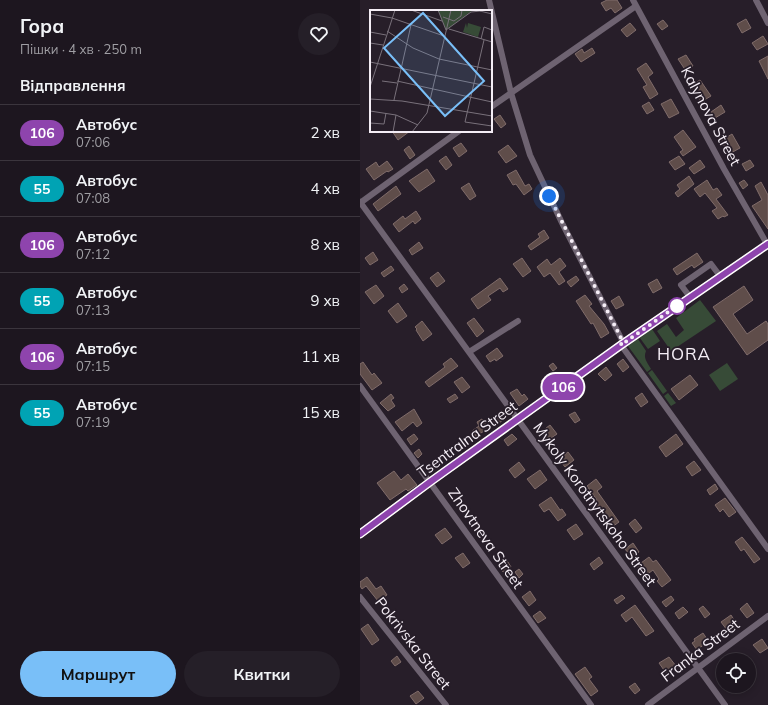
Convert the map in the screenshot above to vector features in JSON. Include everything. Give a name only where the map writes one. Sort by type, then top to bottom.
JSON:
[{"type":"main road","name":"Tsentralna Street","points":[[360,534],[621,345],[768,244]]},
{"type":"street","points":[[489,0],[491,10]]},
{"type":"street","points":[[756,0],[768,23]]},
{"type":"street","points":[[492,106],[635,3]]},
{"type":"street","name":"Kalynova Street","points":[[635,3],[724,169],[768,244]]},
{"type":"street","points":[[492,13],[511,93],[530,154],[562,223],[622,340],[621,345],[768,549]]},
{"type":"street","points":[[360,202],[458,132]]},
{"type":"street","name":"Mykoly Korotnytskoho Street","points":[[360,202],[725,705]]},
{"type":"street","points":[[690,297],[681,284],[711,264],[720,276]]},
{"type":"street","points":[[469,352],[518,321]]},
{"type":"street","name":"Zhovtneva Street","points":[[360,386],[590,705]]},
{"type":"street","name":"Pokrivska Street","points":[[360,597],[446,705]]},
{"type":"street","name":"Franka Street","points":[[648,705],[768,616]]},
{"type":"green space","points":[[700,300],[716,321],[671,351],[657,331],[667,324],[676,337],[684,330],[676,318]]},
{"type":"green space","points":[[652,329],[660,341],[648,349],[640,338]]},
{"type":"green space","points":[[638,339],[646,351],[645,358],[651,369],[647,372],[628,346]]},
{"type":"green space","points":[[727,363],[738,379],[720,391],[709,375]]},
{"type":"green space","points":[[652,370],[667,391],[663,394],[648,373]]},
{"type":"green space","points":[[668,393],[676,403],[671,406],[664,396]]},
{"type":"building","points":[[607,0],[617,0],[622,8],[615,13],[611,8],[606,11],[601,3]]},
{"type":"building","points":[[746,19],[751,28],[742,33],[737,24]]},
{"type":"building","points":[[663,20],[668,26],[662,30],[657,24]]},
{"type":"building","points":[[630,23],[636,30],[627,37],[621,30]]},
{"type":"building","points":[[763,36],[768,44],[757,50],[752,43]]},
{"type":"building","points":[[592,48],[595,53],[581,62],[575,54],[582,49],[584,53]]},
{"type":"building","points":[[686,55],[693,66],[686,71],[678,59]]},
{"type":"building","points":[[768,56],[768,79],[759,61]]},
{"type":"building","points":[[646,63],[653,73],[648,77],[658,94],[650,99],[643,87],[647,85],[637,69]]},
{"type":"building","points":[[700,80],[711,96],[701,102],[691,86]]},
{"type":"building","points":[[671,99],[679,113],[669,118],[661,104]]},
{"type":"building","points":[[649,102],[654,110],[647,114],[642,106]]},
{"type":"building","points":[[721,105],[725,112],[715,118],[711,112]]},
{"type":"building","points":[[500,115],[506,124],[501,128],[494,119]]},
{"type":"building","points":[[683,130],[696,147],[683,156],[680,152],[683,150],[674,137]]},
{"type":"building","points":[[393,132],[409,132],[398,140]]},
{"type":"building","points":[[732,134],[740,148],[729,154],[721,141]]},
{"type":"building","points":[[461,143],[467,151],[459,157],[453,148]]},
{"type":"building","points":[[508,145],[517,156],[506,163],[498,152]]},
{"type":"building","points":[[409,146],[415,155],[410,159],[404,150]]},
{"type":"building","points":[[446,156],[452,165],[446,170],[439,161]]},
{"type":"building","points":[[679,156],[685,164],[675,170],[669,162]]},
{"type":"building","points":[[700,160],[705,167],[694,174],[689,168]]},
{"type":"building","points":[[750,160],[754,166],[746,171],[742,164]]},
{"type":"building","points":[[387,161],[393,169],[388,172],[387,171],[374,180],[366,169],[376,162],[379,167]]},
{"type":"building","points":[[427,169],[435,181],[419,192],[409,181]]},
{"type":"building","points":[[516,170],[525,186],[529,184],[532,189],[524,195],[516,184],[513,185],[507,175]]},
{"type":"building","points":[[689,176],[694,184],[678,197],[675,193],[680,189],[677,185]]},
{"type":"building","points":[[707,180],[713,190],[717,188],[722,195],[716,199],[728,215],[718,219],[712,211],[717,208],[705,193],[700,197],[694,189]]},
{"type":"building","points":[[744,180],[748,185],[743,189],[739,183]]},
{"type":"building","points":[[761,182],[768,195],[768,229],[752,206],[762,200],[755,186]]},
{"type":"building","points":[[469,183],[476,196],[470,200],[461,188]]},
{"type":"building","points":[[396,186],[401,194],[378,211],[373,204]]},
{"type":"building","points":[[416,211],[421,219],[415,224],[413,221],[399,232],[393,224],[403,216],[405,219]]},
{"type":"building","points":[[544,230],[549,238],[531,250],[528,246],[540,237],[538,234]]},
{"type":"building","points":[[419,242],[423,248],[412,255],[409,250]]},
{"type":"building","points":[[373,252],[378,260],[370,265],[365,258]]},
{"type":"building","points":[[697,253],[703,262],[694,268],[692,265],[677,275],[673,269]]},
{"type":"building","points":[[522,258],[531,271],[523,277],[513,264]]},
{"type":"building","points":[[560,258],[566,266],[559,272],[565,281],[559,285],[550,273],[544,277],[537,267],[547,259],[551,265]]},
{"type":"building","points":[[391,266],[394,270],[384,277],[381,273]]},
{"type":"building","points":[[438,272],[445,281],[437,287],[430,278]]},
{"type":"building","points":[[576,276],[579,280],[571,287],[567,282]]},
{"type":"building","points":[[500,278],[508,289],[503,292],[500,288],[488,296],[491,300],[478,309],[471,299]]},
{"type":"building","points":[[657,279],[662,288],[653,293],[648,284]]},
{"type":"building","points":[[404,284],[408,289],[402,293],[399,288]]},
{"type":"building","points":[[376,285],[384,296],[374,304],[365,292]]},
{"type":"building","points":[[744,286],[753,300],[733,314],[747,334],[766,321],[768,324],[768,340],[747,355],[713,307]]},
{"type":"building","points":[[585,295],[592,304],[589,306],[604,324],[609,333],[601,338],[593,323],[591,324],[576,301]]},
{"type":"building","points":[[619,296],[624,305],[616,309],[611,301]]},
{"type":"building","points":[[398,303],[407,316],[397,323],[388,311]]},
{"type":"building","points":[[474,318],[484,331],[477,337],[467,323]]},
{"type":"building","points":[[422,321],[432,334],[423,341],[415,327]]},
{"type":"building","points":[[497,348],[503,356],[496,361],[495,359],[490,362],[486,356]]},
{"type":"building","points":[[451,358],[458,366],[429,387],[425,382],[445,367],[443,364]]},
{"type":"building","points":[[623,359],[629,367],[623,372],[617,364]]},
{"type":"building","points":[[363,362],[372,375],[374,373],[382,383],[372,390],[360,374],[360,364]]},
{"type":"building","points":[[553,363],[557,368],[553,371],[549,366]]},
{"type":"building","points":[[606,367],[612,375],[605,381],[598,374]]},
{"type":"building","points":[[549,375],[552,380],[544,385],[541,381]]},
{"type":"building","points":[[690,375],[698,385],[679,400],[671,389]]},
{"type":"building","points":[[462,377],[470,387],[462,393],[454,382]]},
{"type":"building","points":[[517,389],[522,396],[524,394],[528,399],[519,406],[510,393]]},
{"type":"building","points":[[642,393],[648,402],[641,407],[635,398]]},
{"type":"building","points":[[391,394],[394,398],[391,400],[395,406],[388,411],[380,403]]},
{"type":"building","points":[[455,394],[458,398],[450,403],[447,399]]},
{"type":"building","points":[[414,409],[422,423],[417,427],[413,422],[402,431],[395,422]]},
{"type":"building","points":[[575,412],[580,420],[575,423],[569,415]]},
{"type":"building","points":[[500,416],[503,420],[495,426],[491,422]]},
{"type":"building","points":[[482,419],[489,428],[476,436],[472,431],[479,426],[477,422]]},
{"type":"building","points":[[550,425],[557,434],[547,441],[541,432]]},
{"type":"building","points":[[414,434],[418,439],[411,445],[407,439]]},
{"type":"building","points":[[512,434],[517,439],[508,446],[504,440]]},
{"type":"building","points":[[676,434],[683,444],[666,457],[659,447]]},
{"type":"building","points":[[419,449],[422,454],[418,458],[414,453]]},
{"type":"building","points":[[568,452],[574,460],[565,467],[559,459]]},
{"type":"building","points":[[694,461],[701,470],[692,476],[686,467]]},
{"type":"building","points":[[519,462],[525,470],[515,478],[509,470]]},
{"type":"building","points":[[540,470],[547,480],[535,489],[527,479]]},
{"type":"building","points":[[394,471],[401,480],[408,474],[417,485],[408,491],[406,489],[390,500],[377,483]]},
{"type":"building","points":[[596,479],[602,487],[597,491],[619,522],[612,527],[593,503],[597,500],[587,486]]},
{"type":"building","points":[[715,484],[718,489],[710,495],[707,490]]},
{"type":"building","points":[[551,497],[560,510],[562,509],[566,515],[558,521],[549,509],[544,512],[539,505]]},
{"type":"building","points":[[725,498],[736,512],[729,517],[723,509],[720,512],[715,505]]},
{"type":"building","points":[[635,519],[642,528],[636,533],[629,524]]},
{"type":"building","points":[[576,524],[583,534],[574,540],[567,530]]},
{"type":"building","points":[[445,528],[452,537],[442,544],[435,535]]},
{"type":"building","points":[[742,537],[760,559],[754,563],[744,549],[741,551],[735,542]]},
{"type":"building","points":[[633,543],[639,552],[632,558],[625,549]]},
{"type":"building","points":[[463,553],[470,563],[463,568],[455,558]]},
{"type":"building","points":[[599,557],[603,563],[594,570],[590,564]]},
{"type":"building","points":[[649,557],[653,562],[656,560],[671,580],[662,587],[657,581],[659,579],[653,570],[645,576],[637,566]]},
{"type":"building","points":[[506,559],[511,567],[503,572],[498,565]]},
{"type":"building","points":[[519,569],[523,574],[519,578],[515,572]]},
{"type":"building","points":[[367,577],[376,589],[381,586],[387,595],[378,601],[366,586],[362,589],[360,582]]},
{"type":"building","points":[[530,591],[536,600],[529,606],[522,597]]},
{"type":"building","points":[[622,595],[625,598],[617,604],[614,600]]},
{"type":"building","points":[[671,596],[674,600],[666,607],[662,602]]},
{"type":"building","points":[[747,603],[754,613],[747,618],[740,609]]},
{"type":"building","points":[[635,605],[654,631],[646,636],[632,617],[626,622],[621,615]]},
{"type":"building","points":[[703,606],[710,614],[705,618],[699,609]]},
{"type":"building","points":[[683,607],[688,612],[679,619],[675,613]]},
{"type":"building","points":[[540,611],[546,618],[538,623],[533,616]]},
{"type":"building","points":[[731,615],[736,623],[727,630],[721,622]]},
{"type":"building","points":[[368,624],[379,640],[372,645],[361,629]]},
{"type":"building","points":[[703,633],[707,639],[704,641],[706,643],[697,650],[692,643],[695,641],[694,639]]},
{"type":"building","points":[[762,639],[768,648],[760,653],[753,645]]},
{"type":"building","points":[[397,656],[401,662],[395,666],[391,661]]},
{"type":"building","points":[[669,657],[676,666],[666,673],[659,663]]},
{"type":"building","points":[[585,667],[592,677],[589,679],[598,691],[591,696],[575,674]]},
{"type":"building","points":[[635,683],[640,690],[635,694],[629,687]]},
{"type":"building","points":[[418,691],[424,698],[416,704],[410,696]]},
{"type":"bus line","name":"106","points":[[360,534],[621,345],[768,244]]},
{"type":"district","name":"HORA","points":[[684,353]]},
{"type":"route","points":[[549,196],[622,340],[621,345],[677,306]]}]
